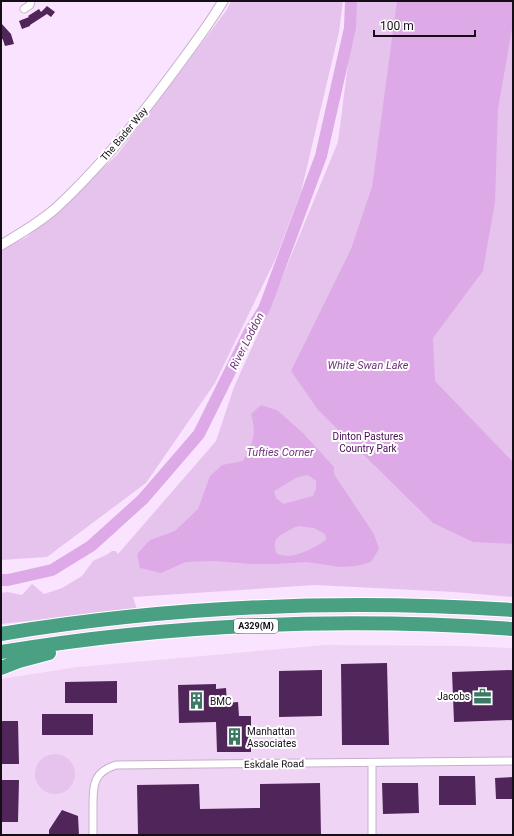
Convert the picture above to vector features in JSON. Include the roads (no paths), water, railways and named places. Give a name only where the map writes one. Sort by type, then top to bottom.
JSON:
[{"type":"highway","name":"A329(M)","points":[[1,634],[133,617],[257,608],[381,605],[513,610]]},
{"type":"highway","name":"A329(M)","points":[[1,652],[79,641],[241,627],[346,623],[513,629]]},
{"type":"highway","name":"A329(M)","points":[[1,668],[35,656],[171,632]]},
{"type":"street","points":[[24,9],[30,5],[31,1]]},
{"type":"street","name":"The Bader Way","points":[[1,245],[22,233],[56,208],[94,169],[143,113],[212,20],[223,1]]},
{"type":"street","name":"Eskdale Road","points":[[93,835],[94,783],[105,770],[116,765],[513,761]]},
{"type":"street","points":[[372,763],[372,835]]},
{"type":"water","name":"White Swan Lake","points":[[397,1],[513,1],[513,23],[498,109],[495,202],[483,271],[433,338],[435,381],[513,462],[513,544],[473,542],[433,523],[318,410],[291,371],[351,249],[372,187]]},
{"type":"water","name":"Tufties Corner","points":[[261,405],[277,410],[303,433],[334,467],[334,474],[374,534],[379,549],[371,562],[356,566],[340,567],[307,562],[251,564],[214,561],[186,562],[161,573],[140,568],[137,554],[150,540],[175,531],[198,509],[210,476],[222,465],[243,461],[254,434],[251,414]],"holes":[[[308,475],[316,481],[316,489],[313,496],[283,504],[276,498],[274,491],[294,479]],[[298,526],[314,528],[325,534],[326,540],[299,554],[288,556],[277,554],[275,542],[278,537]]]},
{"type":"waterway","name":"River Loddon","points":[[1,580],[8,580],[52,570],[91,546],[143,499],[199,434],[250,331],[264,309],[321,156],[350,28],[351,1]]},
{"type":"place","name":"Jacobs","points":[[483,696]]},
{"type":"place","name":"BMC","points":[[197,701]]},
{"type":"place","name":"Manhattan Associates","points":[[234,737]]},
{"type":"park label","name":"Dinton Pastures Country Park","points":[[368,442]]}]
